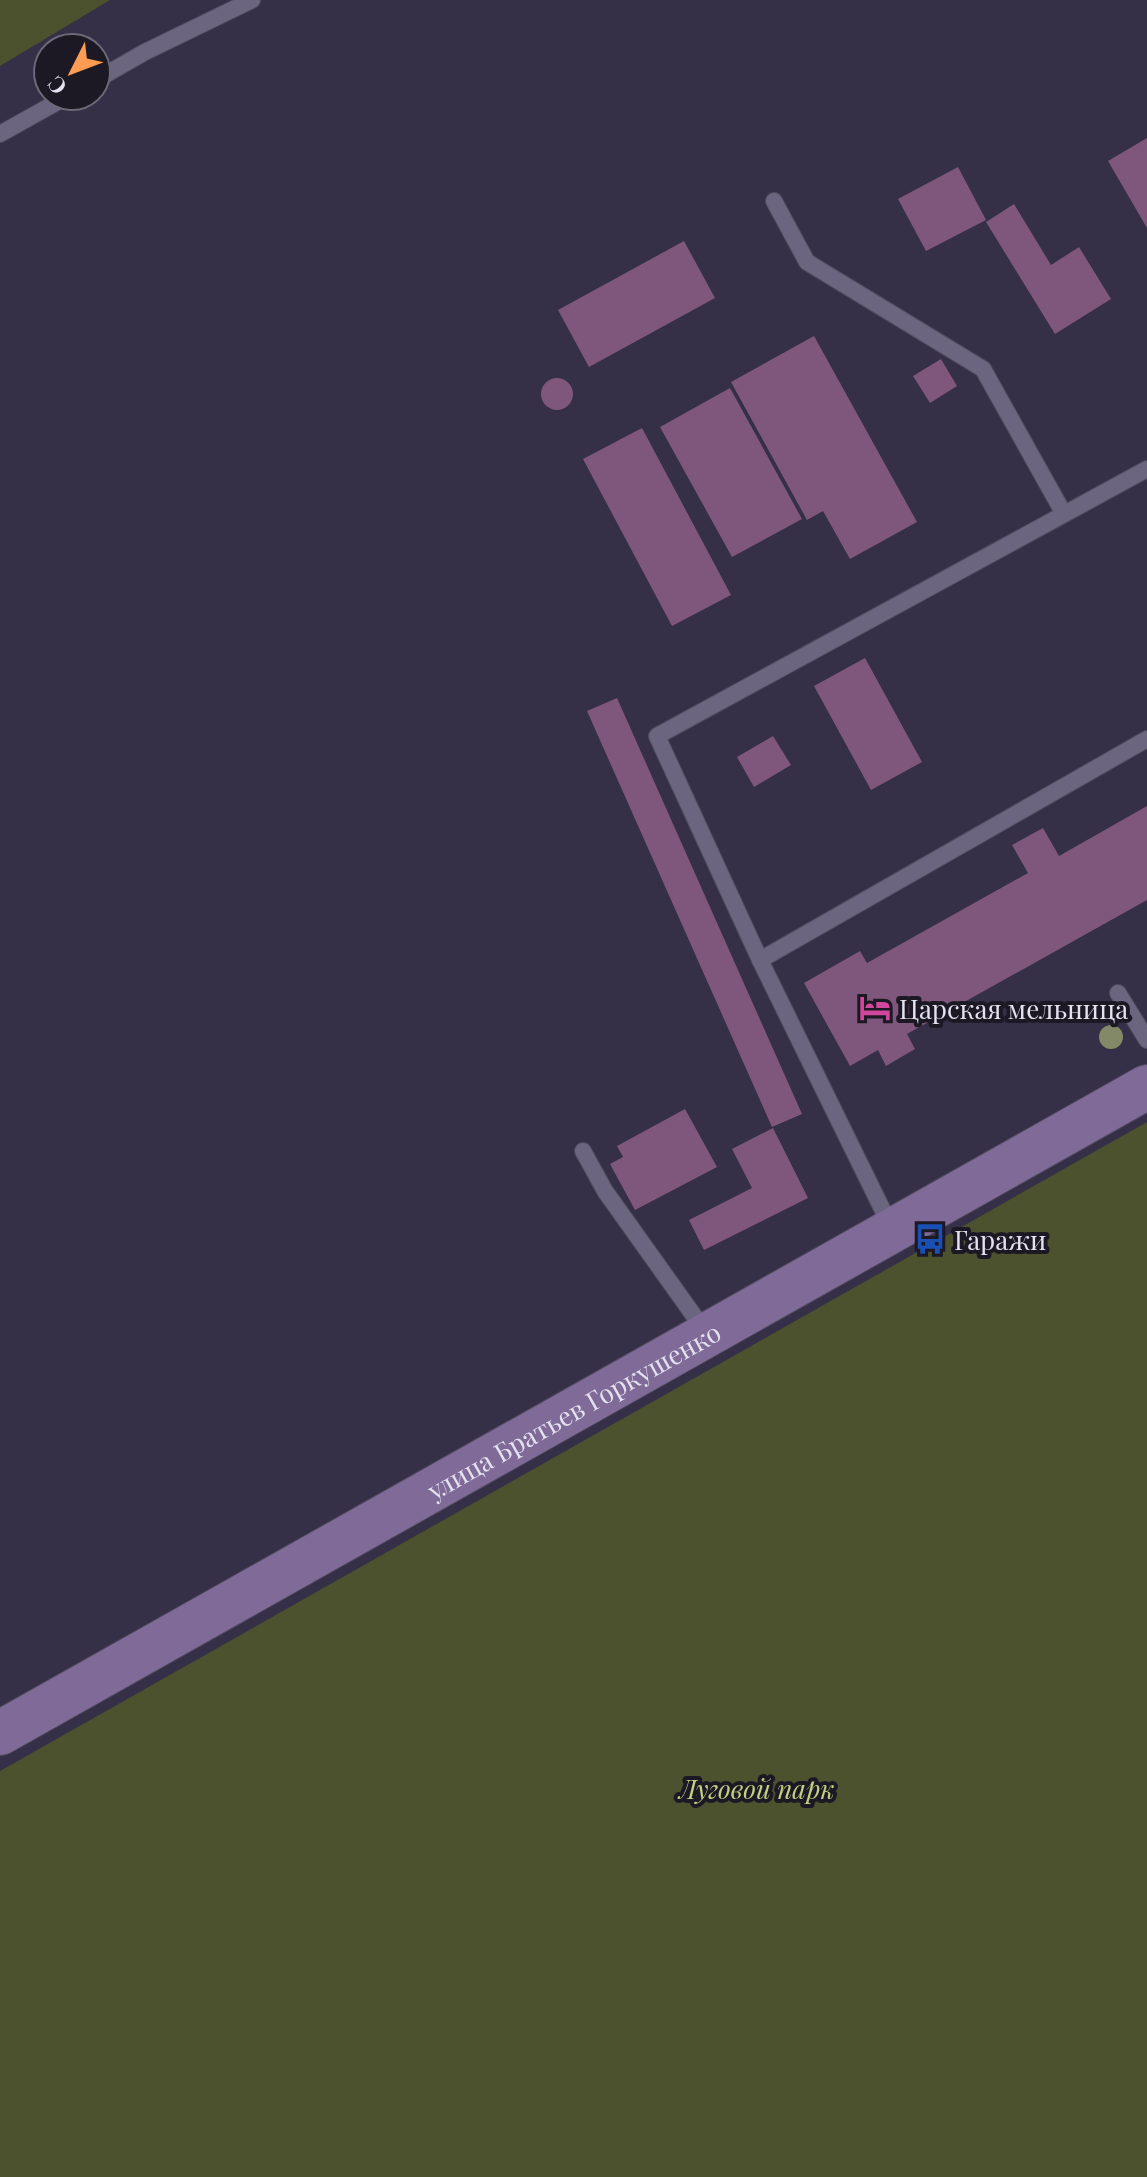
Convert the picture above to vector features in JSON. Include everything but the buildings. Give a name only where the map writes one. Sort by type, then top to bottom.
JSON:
[{"type":"street","name":"улица Братьев Горкушенко","points":[[0,1733],[1147,1087]]},
{"type":"lane","points":[[112,71],[252,0]]},
{"type":"lane","points":[[0,134],[39,112]]},
{"type":"lane","points":[[774,201],[807,262],[983,369],[1064,514]]},
{"type":"lane","points":[[893,1231],[760,960],[657,736],[1147,469]]},
{"type":"lane","points":[[760,960],[1147,739]]},
{"type":"lane","points":[[1118,993],[1147,1040]]},
{"type":"lane","points":[[583,1151],[605,1191],[708,1336]]},
{"type":"green space","points":[[0,0],[110,0],[57,32],[32,32],[32,47],[0,66]]},
{"type":"green space","name":"Луговой парк","points":[[1147,1122],[1147,2177],[0,2177],[0,1771]]},
{"type":"place","name":"Царская мельница","points":[[875,1008]]},
{"type":"place","name":"Гаражи","points":[[930,1239]]}]
